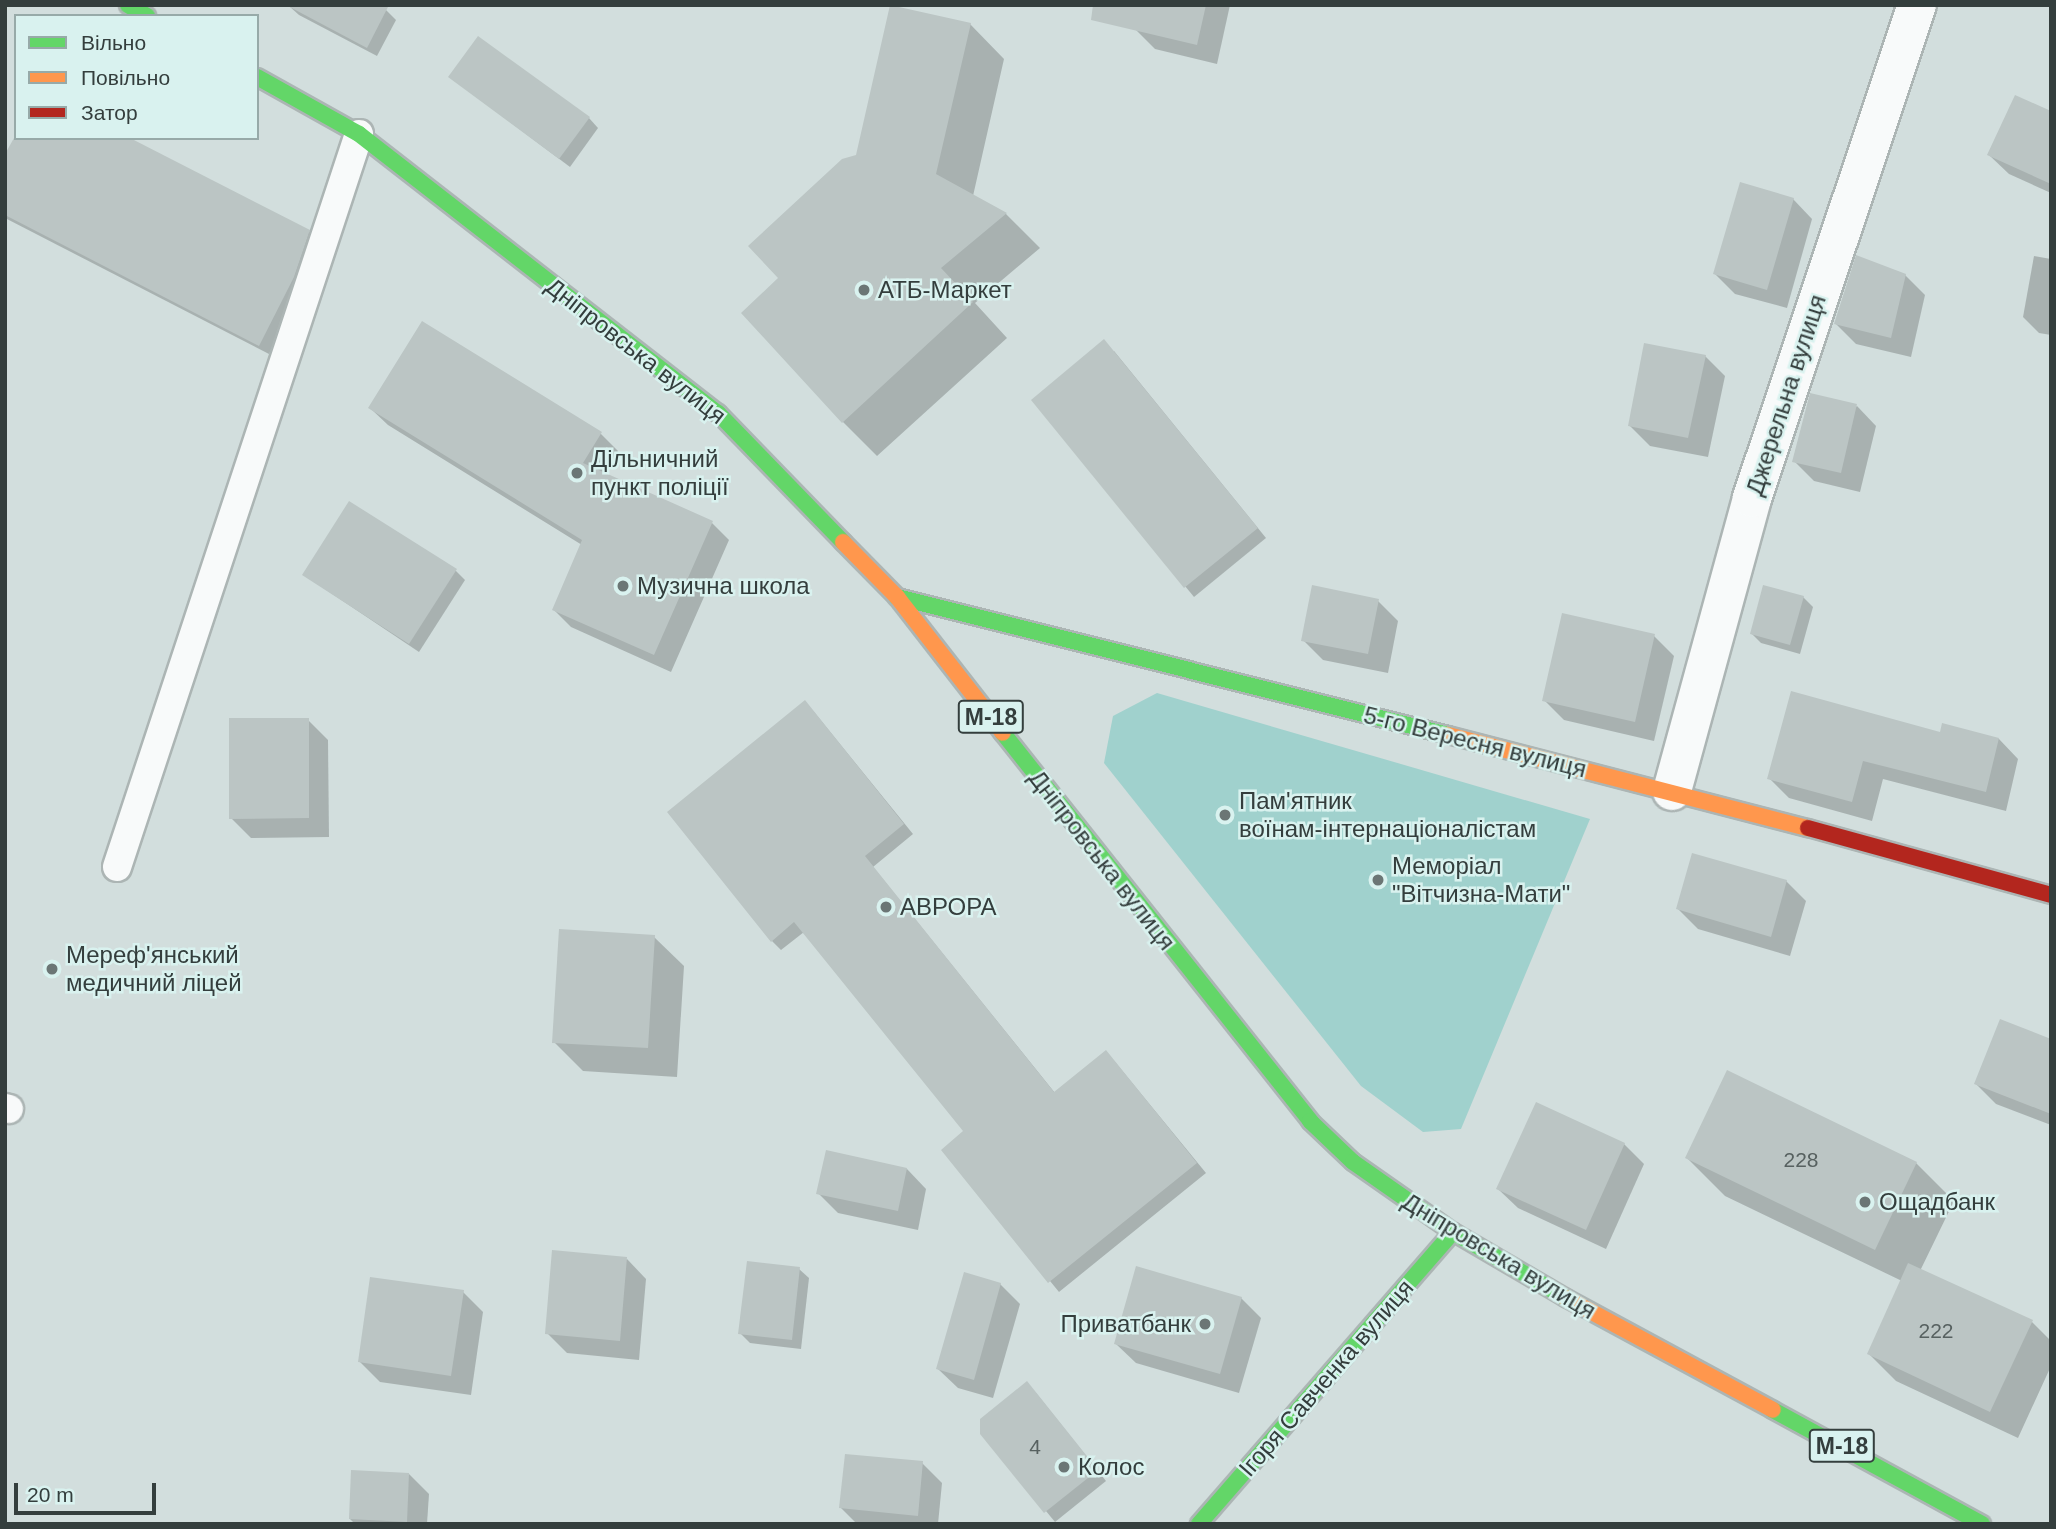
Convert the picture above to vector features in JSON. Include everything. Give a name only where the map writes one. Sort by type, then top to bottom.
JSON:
[{"type":"main road","points":[[128,5],[144,14]]},
{"type":"main road","name":"Дніпровська вулиця","points":[[259,79],[359,134],[718,413],[897,597],[1310,1121],[1363,1170],[1453,1232],[1688,1366],[1982,1524]]},
{"type":"main road","name":"5-го Вересня вулиця","points":[[897,597],[1672,791],[2051,895]]},
{"type":"main road","name":"Ігоря Савченка вулиця","points":[[1199,1523],[1453,1232]]},
{"type":"street","name":"Джерельна вулиця","points":[[1672,791],[1752,498],[1917,5]]},
{"type":"lane","points":[[117,867],[359,134]]},
{"type":"shaded area","points":[[1157,693],[1590,819],[1461,1129],[1423,1132],[1361,1086],[1104,763],[1113,716]]},
{"type":"building","points":[[286,5],[389,5],[367,48]]},
{"type":"building","name":"АТБ-Маркет","points":[[890,5],[971,23],[936,174],[1007,213],[941,268],[973,302],[842,423],[741,313],[778,278],[748,246],[842,159],[856,155]]},
{"type":"building","points":[[1093,5],[1206,5],[1197,45],[1091,20]]},
{"type":"building","points":[[478,36],[590,117],[559,159],[448,77]]},
{"type":"building","points":[[2015,95],[2051,111],[2051,184],[1987,155]]},
{"type":"building","points":[[14,138],[134,140],[310,230],[294,277],[259,346],[5,215],[5,154]]},
{"type":"building","points":[[1740,182],[1794,198],[1767,290],[1713,274]]},
{"type":"building","points":[[1856,255],[1906,274],[1891,338],[1834,324]]},
{"type":"building","points":[[422,321],[602,432],[583,463],[713,521],[654,655],[552,610],[582,540],[368,408]]},
{"type":"building","points":[[1104,339],[1258,528],[1184,588],[1031,400]]},
{"type":"building","points":[[1644,343],[1706,355],[1688,438],[1628,426]]},
{"type":"building","points":[[1810,393],[1857,404],[1841,473],[1792,462]]},
{"type":"building","points":[[349,501],[457,569],[409,644],[302,575]]},
{"type":"building","points":[[1312,585],[1379,599],[1368,654],[1301,641]]},
{"type":"building","points":[[1763,585],[1804,596],[1790,645],[1750,634]]},
{"type":"building","points":[[1562,613],[1655,634],[1635,722],[1542,701]]},
{"type":"building","points":[[1791,691],[1940,732],[1942,723],[1999,738],[1986,792],[1863,761],[1852,802],[1767,779]]},
{"type":"building","points":[[805,700],[904,824],[865,856],[1054,1092],[1106,1050],[1197,1163],[1048,1283],[941,1150],[963,1131],[794,922],[771,942],[667,812]]},
{"type":"building","points":[[229,718],[309,718],[309,818],[229,819]]},
{"type":"building","points":[[1692,853],[1787,880],[1771,937],[1676,909]]},
{"type":"building","points":[[559,929],[655,935],[648,1048],[552,1043]]},
{"type":"building","points":[[2000,1019],[2051,1039],[2051,1114],[1974,1084]]},
{"type":"building","points":[[1727,1070],[1917,1162],[1875,1250],[1685,1158]]},
{"type":"building","points":[[1536,1102],[1625,1143],[1586,1230],[1496,1189]]},
{"type":"building","points":[[826,1150],[907,1168],[898,1211],[816,1194]]},
{"type":"building","points":[[552,1250],[627,1257],[620,1341],[545,1334]]},
{"type":"building","points":[[747,1261],[800,1267],[792,1340],[738,1334]]},
{"type":"building","points":[[1908,1263],[2033,1320],[1990,1412],[1867,1354]]},
{"type":"building","points":[[1136,1266],[1242,1297],[1220,1374],[1114,1344]]},
{"type":"building","points":[[964,1272],[1001,1283],[974,1380],[936,1369]]},
{"type":"building","points":[[370,1277],[464,1290],[451,1376],[358,1362]]},
{"type":"building","points":[[1027,1381],[1098,1470],[1044,1513],[980,1434],[980,1419]]},
{"type":"building","points":[[845,1454],[923,1461],[918,1516],[839,1508]]},
{"type":"building","points":[[351,1470],[409,1473],[407,1522],[349,1519]]},
{"type":"traffic: fast","points":[[128,5],[144,14]]},
{"type":"traffic: fast","points":[[259,78],[359,134],[718,413],[843,542]]},
{"type":"traffic: fast","points":[[897,597],[1448,735]]},
{"type":"traffic: fast","points":[[1003,733],[1310,1121],[1353,1162],[1453,1232],[1566,1298]]},
{"type":"traffic: fast","points":[[1199,1524],[1453,1232]]},
{"type":"traffic: fast","points":[[1773,1410],[1982,1524]]},
{"type":"traffic: slow","points":[[843,542],[897,597],[1003,733]]},
{"type":"traffic: slow","points":[[1448,735],[1808,828]]},
{"type":"traffic: slow","points":[[1566,1298],[1773,1410]]},
{"type":"traffic: jam","points":[[1808,828],[2051,895]]},
{"type":"place","name":"АТБ-Маркет","points":[[864,290]]},
{"type":"place","name":"Дільничний пункт поліції","points":[[577,473]]},
{"type":"place","name":"Музична школа","points":[[623,586]]},
{"type":"place","name":"Пам'ятник воїнам-інтернаціоналістам","points":[[1225,815]]},
{"type":"place","name":"Меморіал \"Вітчизна-Мати\"","points":[[1378,880]]},
{"type":"place","name":"АВРОРА","points":[[886,907]]},
{"type":"place","name":"Мереф'янський медичний ліцей","points":[[52,969]]},
{"type":"place","name":"Ощадбанк","points":[[1865,1202]]},
{"type":"place","name":"Приватбанк","points":[[1205,1324]]},
{"type":"place","name":"Колос","points":[[1064,1467]]}]
